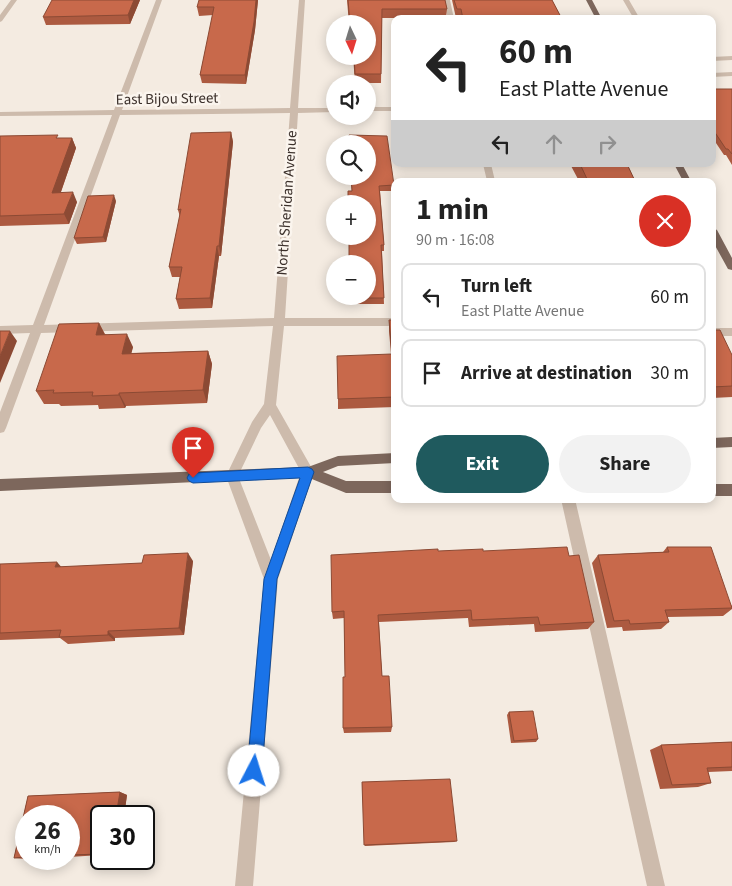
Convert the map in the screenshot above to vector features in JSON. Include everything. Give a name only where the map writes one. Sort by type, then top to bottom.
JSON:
[{"type":"main road","points":[[589,0],[598,15]]},
{"type":"main road","points":[[716,237],[732,267]]},
{"type":"main road","points":[[716,443],[732,442]]},
{"type":"main road","points":[[0,485],[308,472],[338,461],[391,458]]},
{"type":"main road","points":[[308,472],[346,486],[391,487]]},
{"type":"main road","points":[[716,490],[732,490]]},
{"type":"street","points":[[0,20],[14,0]]},
{"type":"street","points":[[0,428],[159,0]]},
{"type":"street","name":"North Sheridan Avenue","points":[[232,476],[256,425],[270,405],[279,322],[302,0]]},
{"type":"street","points":[[447,0],[450,15]]},
{"type":"street","points":[[626,0],[635,15]]},
{"type":"street","points":[[716,59],[732,58]]},
{"type":"street","points":[[716,75],[732,74]]},
{"type":"street","points":[[376,110],[391,109]]},
{"type":"street","name":"East Bijou Street","points":[[0,114],[326,110]]},
{"type":"street","points":[[0,330],[279,322],[391,322]]},
{"type":"street","points":[[716,332],[732,332]]},
{"type":"street","points":[[244,886],[270,579],[308,472],[270,405]]},
{"type":"street","points":[[232,476],[270,579]]},
{"type":"street","points":[[569,503],[656,886]]},
{"type":"building","points":[[52,0],[134,0],[128,15],[43,17]]},
{"type":"building","points":[[199,0],[256,0],[245,75],[200,75],[214,7],[197,7]]},
{"type":"building","points":[[348,0],[445,0],[447,9],[382,9],[381,74],[355,74],[354,65],[376,65],[376,15],[349,15]]},
{"type":"building","points":[[454,0],[552,0],[560,15],[462,15],[461,9],[457,9]]},
{"type":"building","points":[[716,89],[732,89],[732,154],[726,149],[716,134]]},
{"type":"building","points":[[231,132],[219,246],[217,246],[210,298],[176,299],[182,267],[169,267],[181,209],[178,210],[191,133]]},
{"type":"building","points":[[58,135],[56,138],[72,138],[52,193],[73,192],[64,214],[0,216],[0,136]]},
{"type":"building","points":[[376,136],[387,136],[393,178],[391,178],[391,185],[379,186],[384,245],[381,245],[384,298],[376,298],[376,255],[349,255],[349,245],[376,245],[376,195],[348,195],[348,191],[352,191],[352,185],[376,185]]},
{"type":"building","points":[[581,167],[628,167],[634,178],[587,178]]},
{"type":"building","points":[[114,195],[103,237],[74,238],[88,196]]},
{"type":"building","points":[[389,320],[391,320],[391,343]]},
{"type":"building","points":[[99,323],[96,335],[127,334],[122,354],[208,351],[203,390],[119,393],[119,395],[92,396],[93,392],[53,393],[54,390],[36,391],[59,324]]},
{"type":"building","points":[[716,330],[720,330],[732,355],[732,386],[716,387]]},
{"type":"building","points":[[0,331],[10,331],[0,356]]},
{"type":"building","points":[[391,354],[391,397],[338,399],[337,356]]},
{"type":"building","points":[[567,547],[569,556],[579,555],[594,622],[540,625],[538,617],[472,620],[471,610],[378,615],[382,676],[389,676],[392,727],[343,728],[343,677],[345,677],[344,611],[332,612],[331,555],[438,549],[438,551],[483,549],[483,551]]},
{"type":"building","points":[[667,547],[711,547],[732,608],[665,610],[669,622],[630,624],[629,620],[614,621],[598,555],[669,552]]},
{"type":"building","points":[[188,553],[179,628],[108,631],[108,635],[59,637],[61,630],[0,633],[0,564],[57,562],[55,567],[142,563],[144,555]]},
{"type":"building","points":[[533,711],[538,739],[514,741],[509,712]]},
{"type":"building","points":[[732,742],[732,767],[707,768],[711,783],[672,785],[661,745]]},
{"type":"building","points":[[450,779],[457,841],[364,845],[362,782]]},
{"type":"building","points":[[120,792],[118,805],[90,805],[90,854],[80,855],[80,805],[26,805],[28,796]]},
{"type":"route","points":[[193,478],[308,472],[270,579],[254,771]]}]
